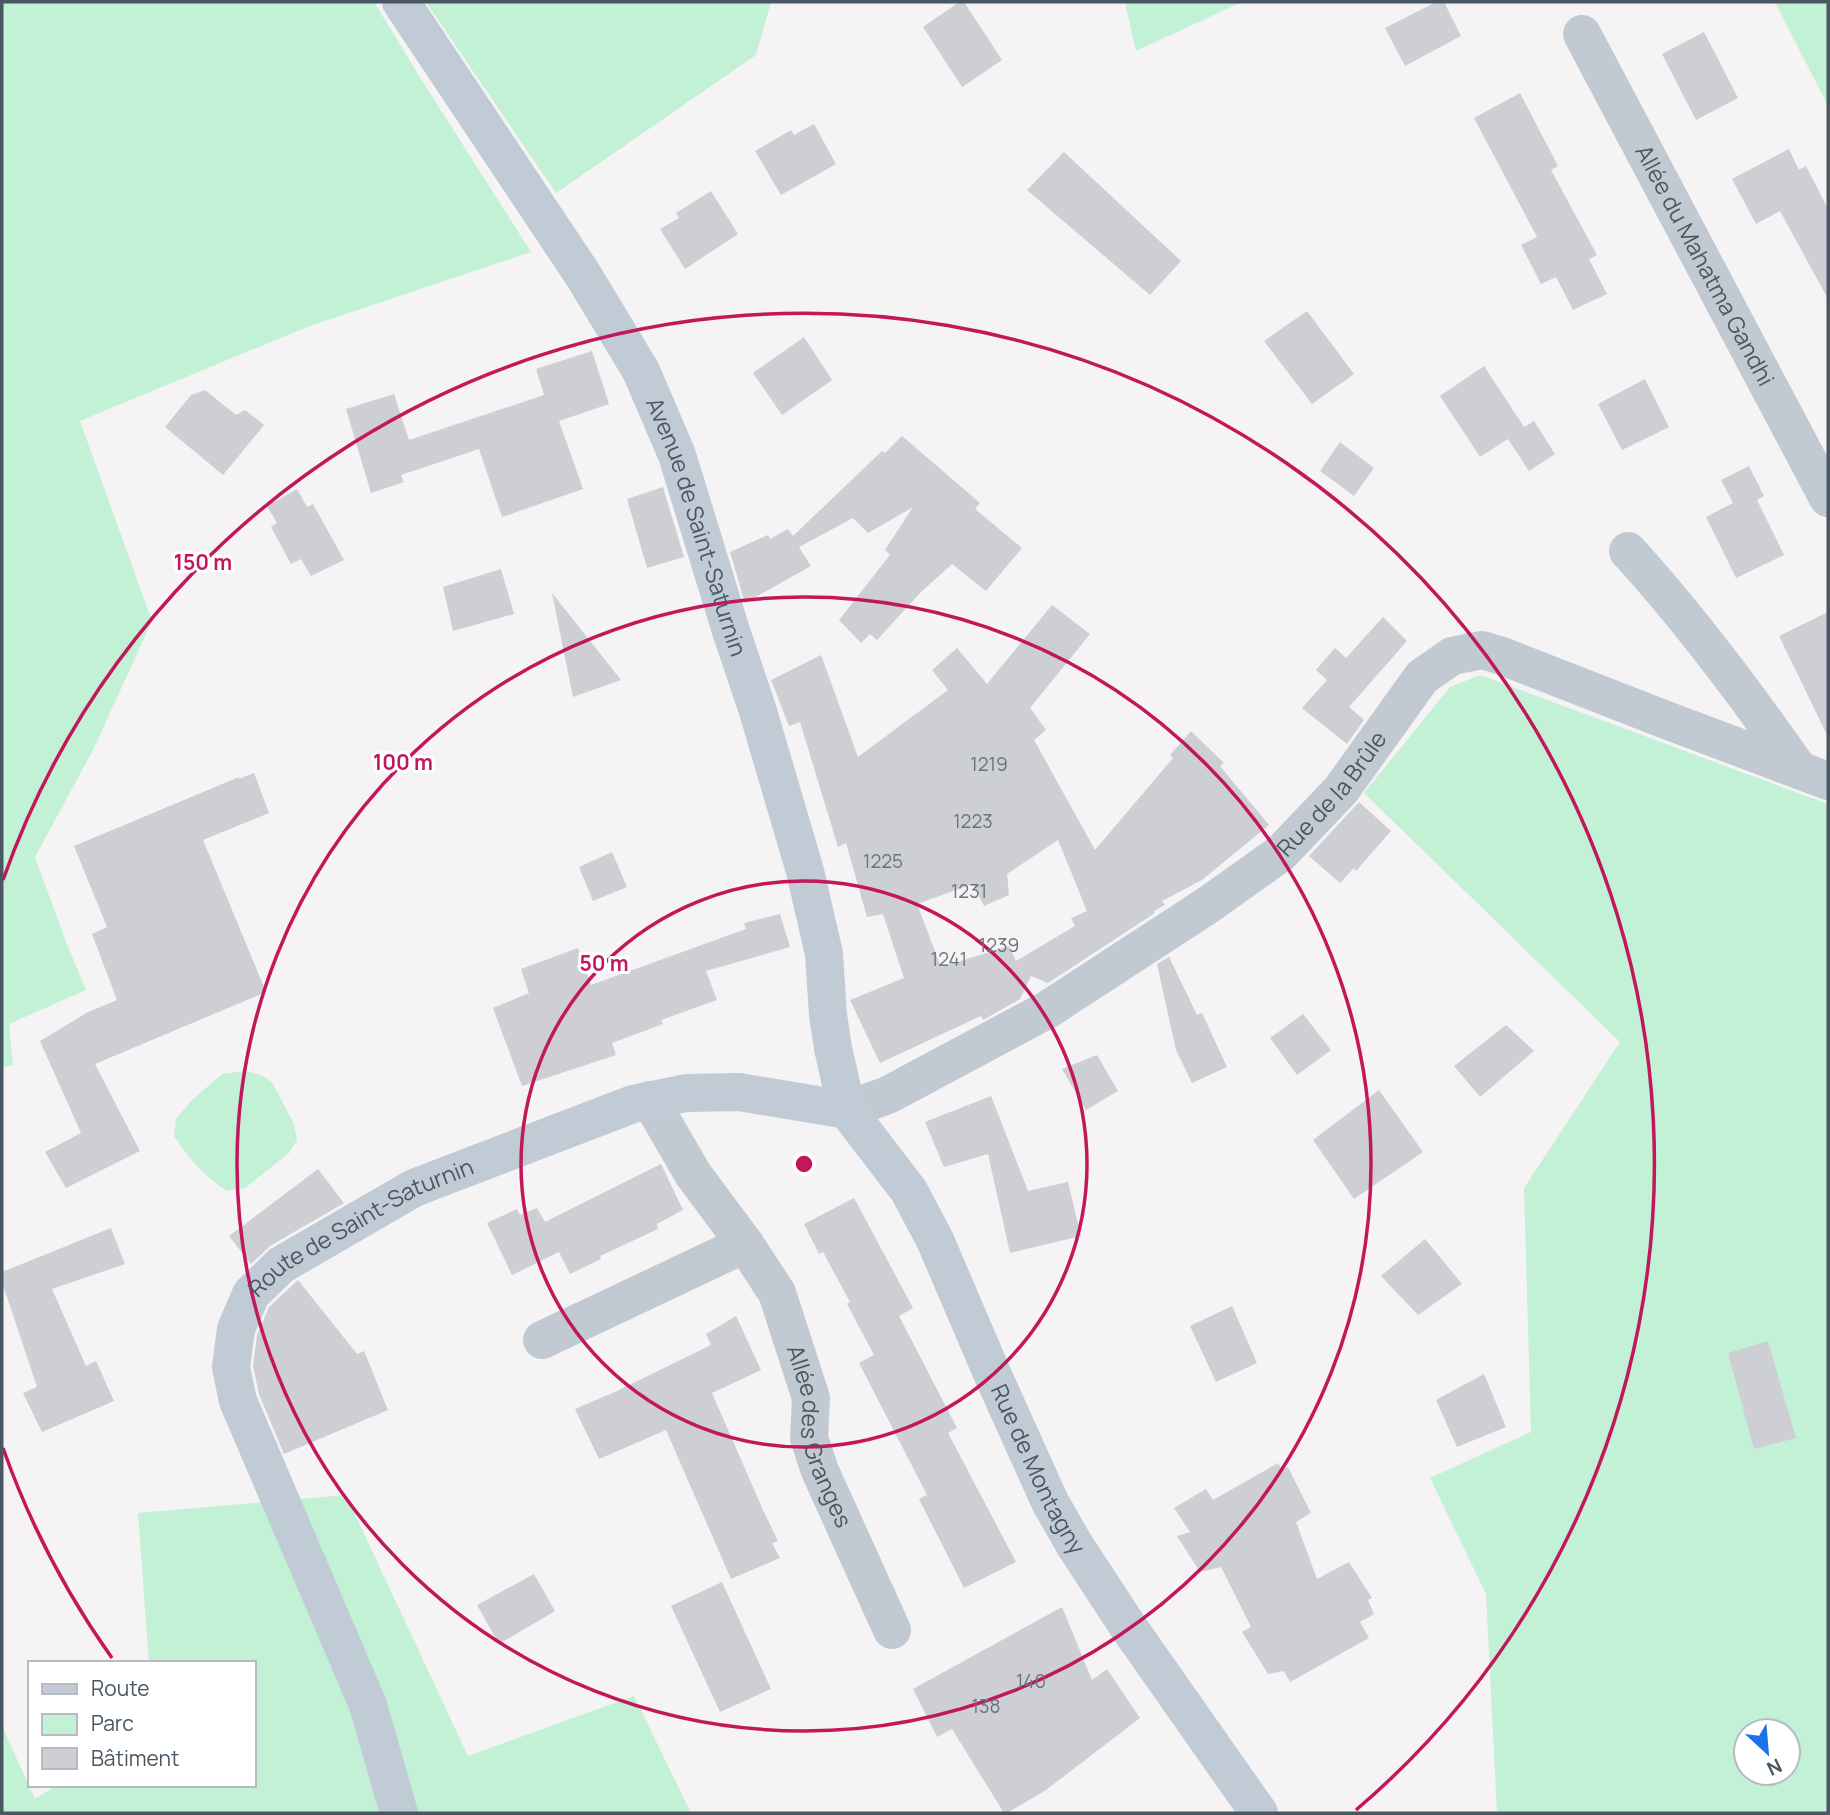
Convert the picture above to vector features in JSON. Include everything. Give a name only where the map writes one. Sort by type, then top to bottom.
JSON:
[{"type":"main road","name":"Avenue de Saint-Saturnin","points":[[401,2],[583,275],[641,371],[677,454],[796,839],[820,929],[833,1048],[847,1110]]},
{"type":"main road","name":"Route de Saint-Saturnin","points":[[399,1813],[368,1706],[238,1401],[231,1367],[236,1328],[251,1294],[281,1265],[414,1188],[633,1104],[686,1093],[739,1092],[847,1110]]},
{"type":"main road","name":"Rue de Montagny","points":[[847,1110],[909,1191],[935,1240],[1050,1502],[1074,1544],[1127,1625],[1259,1813]]},
{"type":"street","name":"Allée du Mahatma Gandhi","points":[[1582,34],[1828,498]]},
{"type":"street","points":[[1628,551],[1669,596],[1814,776]]},
{"type":"street","name":"Rue de la Brûle","points":[[847,1110],[888,1095],[1047,1010],[1208,905],[1281,853],[1341,790],[1422,677],[1452,656],[1482,650],[1502,656],[1814,776]]},
{"type":"street","name":"Allée des Granges","points":[[650,1100],[692,1174],[745,1244],[777,1293],[811,1398],[810,1438],[820,1471],[892,1630]]},
{"type":"street","points":[[542,1340],[745,1244]]},
{"type":"green space","points":[[2,2],[374,2],[531,252],[307,327],[80,421],[152,621],[93,750],[35,857],[86,990],[9,1024],[13,1065],[2,1068]]},
{"type":"green space","points":[[426,2],[771,2],[756,55],[556,193]]},
{"type":"green space","points":[[1125,2],[1242,2],[1136,51]]},
{"type":"green space","points":[[1775,2],[1828,2],[1828,106]]},
{"type":"green space","points":[[1480,675],[1828,804],[1828,1813],[1497,1813],[1486,1594],[1430,1478],[1531,1432],[1524,1188],[1620,1042],[1364,793],[1450,687]]},
{"type":"green space","points":[[245,1071],[261,1075],[272,1082],[294,1124],[297,1140],[289,1153],[245,1188],[227,1191],[204,1173],[174,1136],[176,1119],[191,1101],[222,1074]]},
{"type":"green space","points":[[346,1495],[468,1756],[634,1696],[691,1813],[2,1813],[2,1726],[35,1799],[54,1787],[256,1787],[256,1661],[149,1661],[138,1513]]},
{"type":"building","points":[[959,2],[964,2],[1002,60],[962,87],[923,27]]},
{"type":"building","points":[[1436,2],[1444,2],[1461,36],[1405,66],[1385,28]]},
{"type":"building","points":[[1704,32],[1738,98],[1696,120],[1662,54]]},
{"type":"building","points":[[1520,93],[1558,166],[1551,170],[1597,255],[1589,259],[1607,294],[1573,310],[1556,277],[1541,284],[1521,245],[1537,237],[1474,118]]},
{"type":"building","points":[[814,124],[836,164],[781,195],[755,151],[791,130],[794,135]]},
{"type":"building","points":[[1789,149],[1799,170],[1806,166],[1828,209],[1828,299],[1780,211],[1756,224],[1732,179]]},
{"type":"building","points":[[1064,152],[1181,261],[1150,295],[1027,190]]},
{"type":"building","points":[[711,191],[738,234],[685,269],[660,229],[679,218],[676,213]]},
{"type":"building","points":[[1307,311],[1354,374],[1312,404],[1264,341]]},
{"type":"building","points":[[804,337],[832,380],[782,415],[753,373]]},
{"type":"building","points":[[592,351],[609,404],[559,421],[583,489],[502,517],[479,449],[401,475],[404,482],[371,493],[346,409],[394,394],[409,440],[544,395],[536,369]]},
{"type":"building","points":[[1484,366],[1524,427],[1534,421],[1555,454],[1529,471],[1508,439],[1480,457],[1440,396]]},
{"type":"building","points":[[1645,379],[1669,427],[1622,450],[1598,404]]},
{"type":"building","points":[[205,390],[236,415],[245,410],[264,425],[223,475],[165,427],[191,395]]},
{"type":"building","points":[[902,436],[980,503],[975,509],[1022,548],[986,591],[952,564],[921,592],[877,640],[870,634],[861,643],[839,620],[890,555],[885,550],[913,507],[868,533],[853,518],[799,547],[811,566],[745,603],[730,552],[768,535],[770,539],[788,529],[793,536],[882,451],[885,453]]},
{"type":"building","points":[[1340,442],[1374,468],[1354,496],[1320,471]]},
{"type":"building","points":[[1749,466],[1764,496],[1757,500],[1784,555],[1736,578],[1706,517],[1733,503],[1721,480]]},
{"type":"building","points":[[663,487],[684,557],[647,568],[627,499]]},
{"type":"building","points":[[297,489],[307,507],[313,504],[344,560],[311,576],[301,559],[291,564],[271,527],[277,523],[267,506]]},
{"type":"building","points":[[501,569],[514,614],[453,631],[443,587]]},
{"type":"building","points":[[552,593],[621,680],[573,697]]},
{"type":"building","points":[[1052,605],[1090,634],[1030,708],[1046,730],[1034,740],[1095,850],[1173,758],[1170,755],[1191,731],[1224,763],[1220,766],[1269,825],[1202,880],[1162,901],[1165,905],[1154,911],[1155,913],[1048,983],[1031,976],[1020,999],[983,1020],[981,1016],[880,1063],[850,1000],[904,978],[883,914],[867,917],[846,843],[838,847],[800,722],[789,726],[771,680],[821,655],[858,757],[948,690],[932,670],[957,648],[987,684]],"holes":[[[1058,840],[1087,911],[1071,918],[1075,926],[1016,961],[1009,946],[941,967],[917,904],[973,884],[984,906],[1009,895],[1007,874]]]},
{"type":"building","points":[[1828,612],[1828,737],[1779,636]]},
{"type":"building","points":[[1383,617],[1407,641],[1349,707],[1364,720],[1347,744],[1302,708],[1327,680],[1316,670],[1335,648],[1346,658]]},
{"type":"building","points":[[254,773],[269,813],[203,840],[266,992],[95,1064],[140,1151],[66,1188],[45,1152],[81,1133],[40,1041],[88,1012],[117,1000],[92,934],[107,927],[74,846]]},
{"type":"building","points":[[1359,802],[1391,831],[1356,871],[1354,868],[1340,883],[1309,856]]},
{"type":"building","points":[[612,852],[627,887],[593,901],[579,867]]},
{"type":"building","points":[[780,914],[790,947],[706,971],[717,1000],[661,1020],[663,1024],[612,1043],[616,1055],[522,1086],[493,1008],[529,993],[521,969],[578,948],[591,985],[746,929],[744,923]]},
{"type":"building","points":[[1169,957],[1197,1015],[1202,1013],[1227,1067],[1192,1083],[1176,1050],[1157,964]]},
{"type":"building","points":[[1303,1014],[1331,1050],[1297,1075],[1270,1038]]},
{"type":"building","points":[[1506,1025],[1534,1051],[1480,1097],[1454,1066]]},
{"type":"building","points":[[1097,1055],[1118,1091],[1086,1110],[1062,1069]]},
{"type":"building","points":[[1379,1090],[1423,1152],[1354,1199],[1313,1140]]},
{"type":"building","points":[[991,1096],[1028,1191],[1068,1182],[1081,1236],[1010,1253],[988,1154],[944,1167],[925,1122]]},
{"type":"building","points":[[661,1164],[683,1210],[657,1224],[658,1229],[600,1256],[601,1259],[570,1274],[559,1252],[512,1275],[487,1223],[517,1209],[520,1215],[537,1208],[545,1222]]},
{"type":"building","points":[[318,1169],[344,1203],[270,1246],[251,1264],[229,1236]]},
{"type":"building","points":[[854,1198],[913,1308],[899,1316],[957,1428],[948,1433],[1016,1562],[964,1588],[919,1499],[927,1495],[859,1363],[874,1355],[847,1304],[850,1302],[823,1252],[819,1254],[804,1224]]},
{"type":"building","points":[[111,1228],[125,1264],[52,1289],[86,1366],[96,1361],[114,1401],[42,1432],[23,1393],[37,1387],[2,1282],[2,1272]]},
{"type":"building","points":[[1425,1239],[1462,1284],[1418,1315],[1381,1276]]},
{"type":"building","points":[[298,1280],[357,1354],[364,1351],[388,1410],[284,1454],[259,1394],[253,1366],[257,1335],[269,1307]]},
{"type":"building","points":[[1232,1306],[1257,1363],[1216,1382],[1190,1326]]},
{"type":"building","points":[[736,1316],[761,1370],[712,1393],[778,1541],[772,1543],[780,1558],[731,1579],[666,1430],[599,1459],[575,1409],[711,1345],[706,1334]]},
{"type":"building","points":[[1768,1341],[1796,1438],[1754,1449],[1728,1353]]},
{"type":"building","points":[[1484,1374],[1506,1427],[1457,1447],[1436,1400]]},
{"type":"building","points":[[1278,1463],[1282,1470],[1288,1467],[1311,1513],[1296,1522],[1317,1579],[1349,1562],[1372,1598],[1368,1600],[1374,1614],[1360,1622],[1369,1638],[1290,1682],[1284,1671],[1268,1674],[1242,1632],[1251,1627],[1221,1567],[1200,1572],[1177,1536],[1190,1532],[1174,1508],[1206,1489],[1213,1500]]},
{"type":"building","points":[[534,1574],[555,1611],[499,1644],[477,1605]]},
{"type":"building","points":[[722,1582],[771,1689],[720,1712],[671,1606]]},
{"type":"building","points":[[1062,1607],[1092,1680],[1107,1669],[1140,1718],[1046,1790],[1004,1813],[952,1729],[937,1737],[913,1689]]}]
